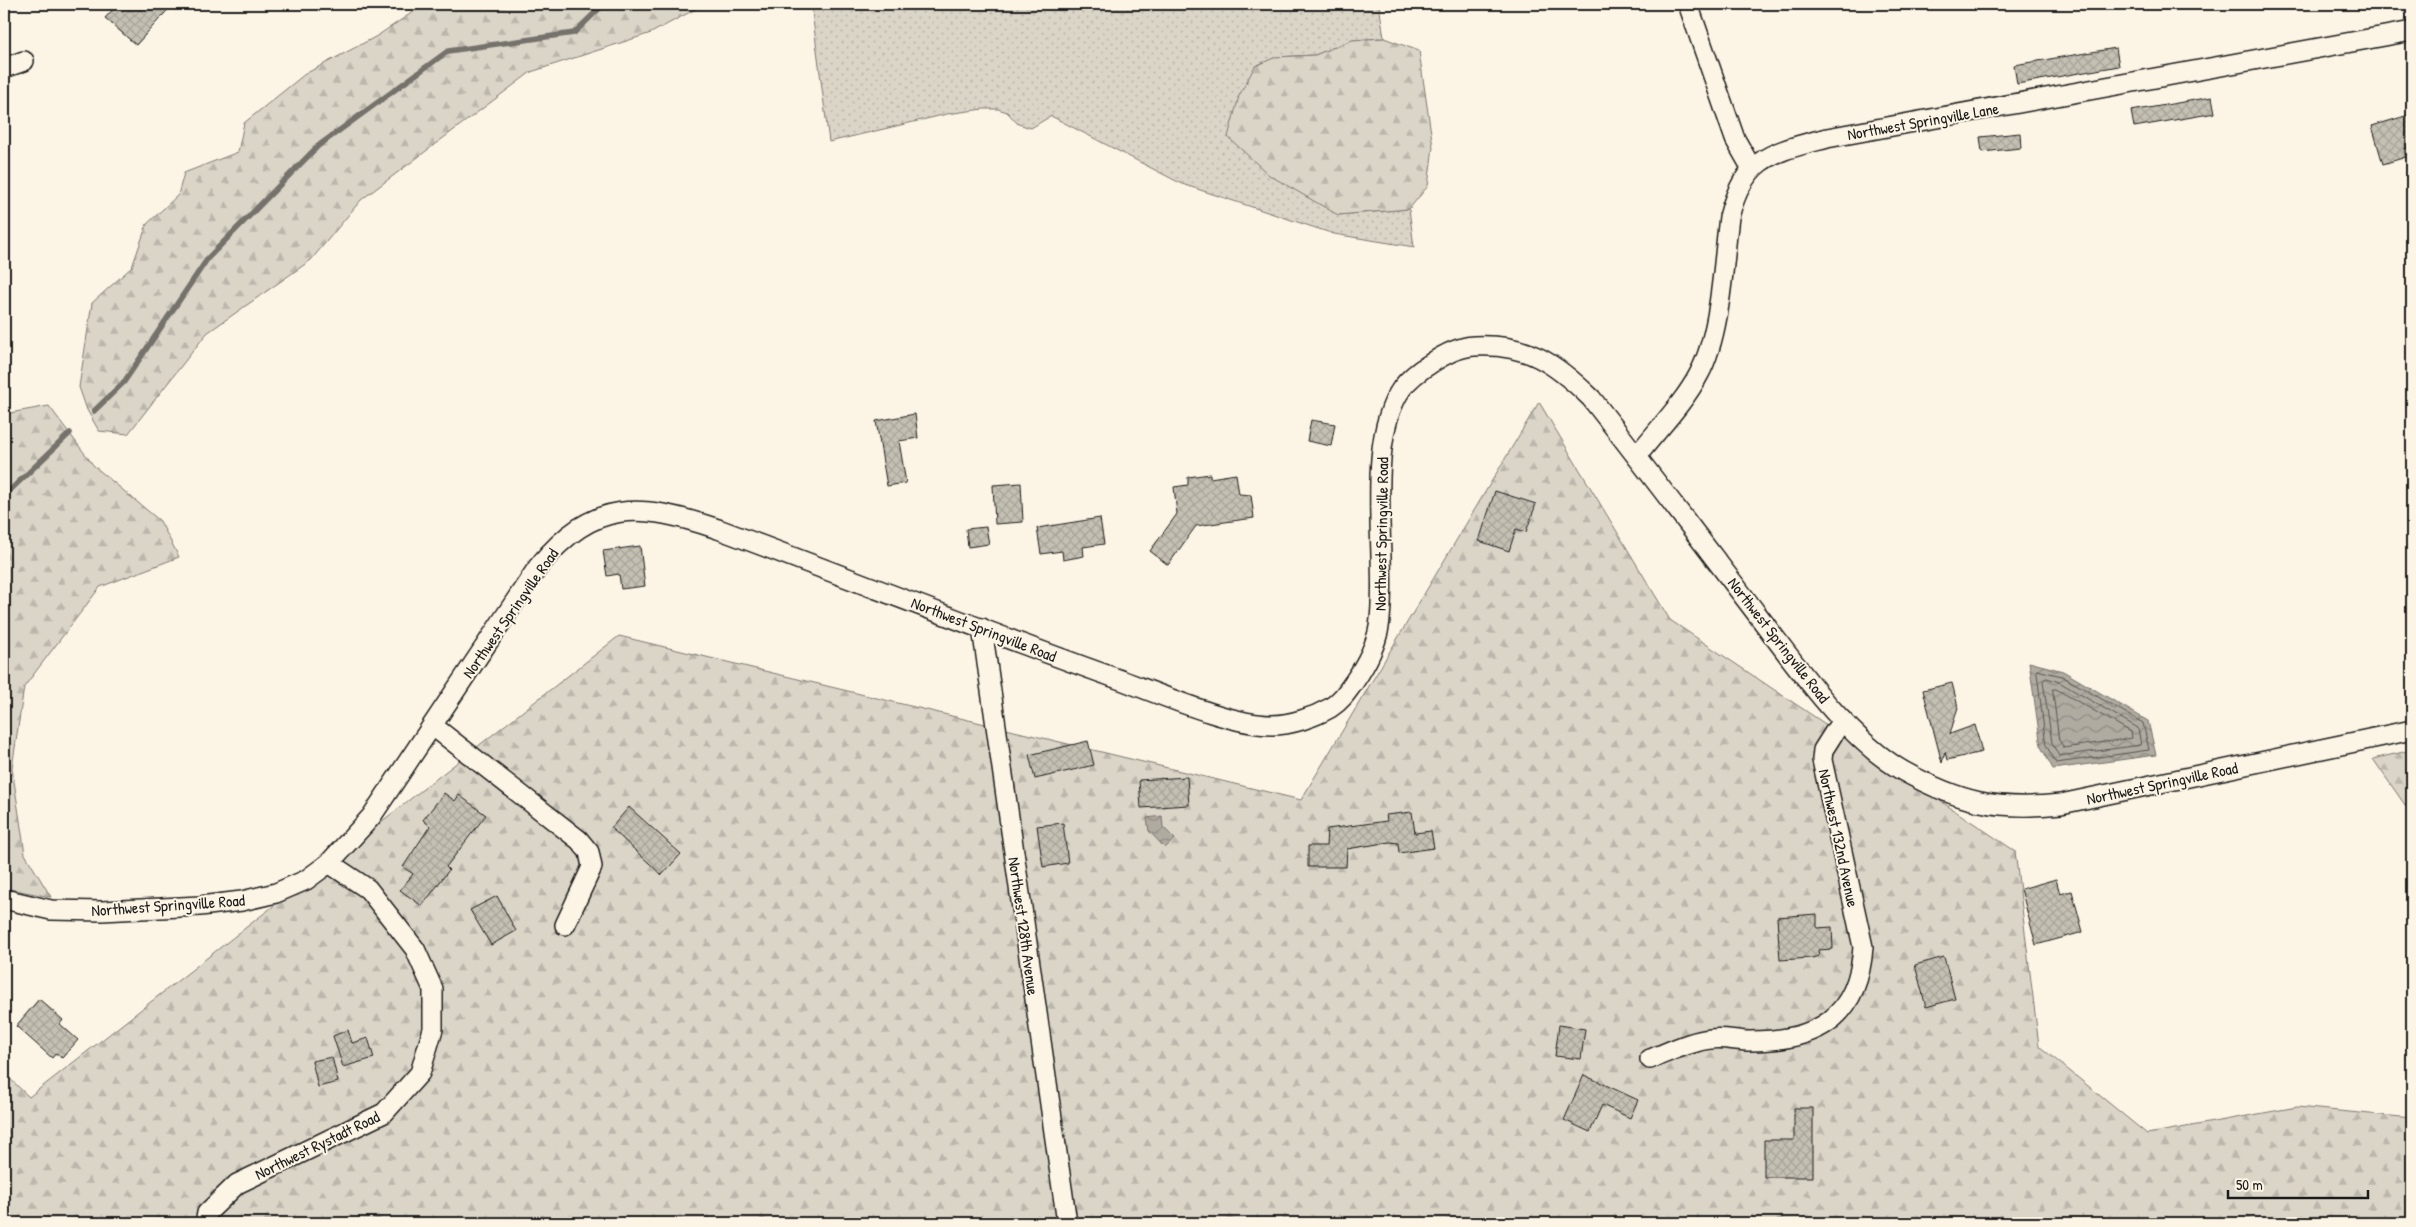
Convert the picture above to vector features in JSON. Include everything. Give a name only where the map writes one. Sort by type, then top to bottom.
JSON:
[{"type":"street","points":[[1688,4],[1735,139],[1752,169]]},
{"type":"street","name":"Northwest Springville Lane","points":[[1637,456],[1686,395],[1700,373],[1715,327],[1729,217],[1738,186],[1752,169],[1765,158],[1787,149],[1827,138],[2412,31]]},
{"type":"street","points":[[4,68],[24,61]]},
{"type":"street","name":"Northwest Springville Road","points":[[4,899],[51,910],[102,911],[200,906],[242,901],[276,893],[306,880],[329,863],[371,817],[538,566],[557,544],[577,528],[615,512],[641,510],[694,521],[1215,713],[1272,725],[1304,720],[1342,700],[1363,669],[1378,630],[1382,594],[1381,464],[1384,437],[1390,412],[1403,388],[1421,369],[1444,355],[1468,347],[1495,345],[1524,350],[1551,363],[1572,379],[1591,398],[1784,649],[1842,720],[1860,738],[1901,770],[1934,787],[1977,802],[2022,807],[2101,797],[2412,730]]},
{"type":"street","name":"Northwest 128th Avenue","points":[[982,628],[1067,1223]]},
{"type":"street","name":"Northwest 132nd Avenue","points":[[1650,1059],[1700,1041],[1714,1038],[1778,1040],[1811,1033],[1829,1024],[1856,985],[1863,947],[1822,760],[1823,750],[1842,720]]},
{"type":"street","points":[[433,726],[579,840],[589,852],[592,868],[566,925]]},
{"type":"street","name":"Northwest Rystadt Road","points":[[205,1223],[207,1213],[237,1184],[384,1113],[420,1073],[434,1029],[433,989],[415,949],[368,889],[329,863]]},
{"type":"green space","points":[[425,4],[705,4],[651,33],[531,72],[361,200],[311,260],[207,333],[128,434],[99,431],[87,410],[79,387],[92,303],[132,267],[147,224],[178,195],[184,173],[238,152],[244,123],[305,74],[377,36]]},
{"type":"green space","points":[[811,4],[1379,4],[1384,38],[1352,40],[1315,55],[1276,57],[1338,215],[1409,209],[1414,247],[1334,234],[1182,184],[1051,116],[1031,128],[1018,124],[1007,112],[998,109],[983,109],[947,114],[829,142]]},
{"type":"green space","points":[[1384,38],[1419,51],[1433,147],[1428,186],[1409,209],[1338,215],[1269,175],[1228,137],[1239,96],[1255,66],[1276,57],[1315,55],[1352,40]]},
{"type":"green space","points":[[1539,402],[1670,620],[2015,851],[2039,1046],[2147,1134],[2297,1107],[2412,1118],[2412,1223],[4,1223],[4,1073],[29,1097],[619,636],[1301,800]]},
{"type":"green space","points":[[49,406],[94,466],[160,521],[179,557],[100,587],[24,687],[12,768],[25,854],[51,897],[4,888],[4,414]]},
{"type":"green space","points":[[2412,750],[2412,815],[2373,759]]},
{"type":"water","points":[[2029,662],[2063,671],[2148,721],[2156,755],[2053,769],[2041,747]]},
{"type":"water","points":[[1162,816],[1163,827],[1175,839],[1165,848],[1149,831],[1147,818]]},
{"type":"building","points":[[118,4],[173,4],[136,45],[105,18]]},
{"type":"building","points":[[2116,48],[2119,66],[2017,84],[2014,65]]},
{"type":"building","points":[[2212,97],[2215,113],[2134,127],[2131,111]]},
{"type":"building","points":[[2412,114],[2412,146],[2404,149],[2406,157],[2383,164],[2372,126]]},
{"type":"building","points":[[2020,133],[2021,148],[1982,152],[1980,137]]},
{"type":"building","points":[[915,414],[918,438],[899,441],[906,483],[887,486],[876,421]]},
{"type":"building","points":[[1311,420],[1335,424],[1331,446],[1307,441]]},
{"type":"building","points":[[1210,474],[1210,478],[1236,474],[1239,494],[1251,495],[1254,518],[1196,526],[1168,565],[1150,551],[1177,514],[1174,487],[1188,485],[1188,477]]},
{"type":"building","points":[[1021,483],[1023,522],[995,524],[993,485]]},
{"type":"building","points":[[1495,491],[1536,504],[1526,532],[1516,529],[1509,551],[1479,541]]},
{"type":"building","points":[[1100,518],[1104,544],[1083,547],[1084,556],[1063,560],[1062,551],[1041,554],[1037,528]]},
{"type":"building","points":[[986,527],[989,544],[968,547],[966,529]]},
{"type":"building","points":[[640,546],[645,586],[621,589],[619,574],[607,576],[603,551]]},
{"type":"building","points":[[1952,683],[1958,707],[1950,734],[1975,725],[1982,752],[1947,760],[1945,752],[1942,763],[1923,690]]},
{"type":"building","points":[[1088,741],[1094,765],[1035,779],[1029,755]]},
{"type":"building","points":[[1187,777],[1189,805],[1141,808],[1139,780]]},
{"type":"building","points":[[444,793],[455,801],[459,795],[486,815],[446,867],[449,870],[422,906],[400,890],[413,874],[403,867],[430,826],[423,820]]},
{"type":"building","points":[[629,807],[681,854],[662,875],[611,828]]},
{"type":"building","points":[[1412,812],[1415,833],[1431,831],[1434,848],[1399,853],[1398,843],[1390,842],[1347,849],[1346,867],[1308,867],[1308,846],[1326,846],[1327,829],[1387,821],[1386,815]]},
{"type":"building","points":[[1063,823],[1068,863],[1043,867],[1037,826]]},
{"type":"building","points":[[2056,879],[2060,894],[2072,891],[2083,932],[2036,945],[2021,889]]},
{"type":"building","points":[[497,896],[516,931],[491,945],[470,910]]},
{"type":"building","points":[[1817,914],[1817,928],[1832,927],[1833,949],[1818,950],[1819,956],[1812,958],[1780,960],[1777,917]]},
{"type":"building","points":[[1944,957],[1955,999],[1926,1007],[1915,965]]},
{"type":"building","points":[[39,999],[63,1020],[60,1024],[78,1040],[62,1058],[56,1053],[52,1058],[16,1026]]},
{"type":"building","points":[[1559,1025],[1585,1029],[1581,1059],[1555,1056]]},
{"type":"building","points":[[348,1030],[352,1043],[368,1038],[374,1058],[343,1067],[333,1036]]},
{"type":"building","points":[[332,1057],[338,1082],[318,1087],[312,1061]]},
{"type":"building","points":[[1584,1075],[1638,1100],[1630,1118],[1602,1105],[1590,1132],[1564,1120]]},
{"type":"building","points":[[1794,1108],[1813,1108],[1813,1177],[1764,1177],[1764,1140],[1794,1140]]},
{"type":"waterway","points":[[94,411],[124,382],[208,258],[318,146],[448,51],[574,33],[604,4]]},
{"type":"waterway","points":[[4,496],[70,433]]}]
